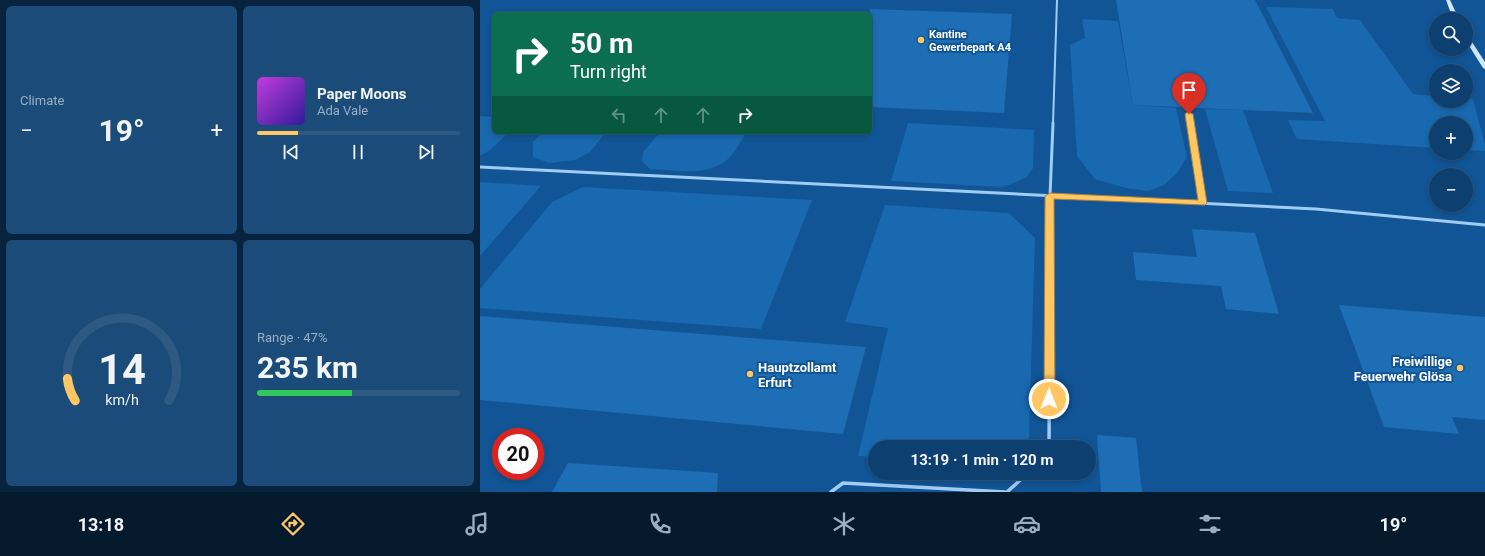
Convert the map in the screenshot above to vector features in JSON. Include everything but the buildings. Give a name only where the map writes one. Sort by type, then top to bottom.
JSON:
[{"type":"main road","points":[[1448,0],[1453,12]]},
{"type":"main road","points":[[1473,48],[1485,67]]},
{"type":"lane","points":[[1049,440],[1050,196],[1057,0]]},
{"type":"lane","points":[[1189,114],[1202,203]]},
{"type":"lane","points":[[480,167],[1316,209],[1485,225]]},
{"type":"lane","points":[[831,492],[842,483],[1006,492],[1020,480]]},
{"type":"shaded area","points":[[1266,7],[1333,9],[1337,18],[1360,20],[1413,94],[1429,95],[1429,108],[1473,108],[1473,99],[1485,145],[1485,151],[1473,150],[1473,116],[1429,116],[1429,148],[1297,139],[1288,120],[1325,121]]},
{"type":"shaded area","points":[[1082,19],[1118,21],[1133,105],[1176,108],[1187,157],[1177,173],[1164,185],[1148,191],[1126,188],[1095,179],[1077,156],[1070,45],[1085,38]]},
{"type":"shaded area","points":[[1205,109],[1243,110],[1273,193],[1228,191]]},
{"type":"shaded area","points":[[480,116],[492,117],[492,134],[507,134],[490,150],[480,156]]},
{"type":"shaded area","points":[[908,123],[1034,130],[1033,168],[1027,177],[1001,187],[891,181]]},
{"type":"shaded area","points":[[541,134],[604,134],[590,152],[575,160],[550,163],[533,157],[533,142]]},
{"type":"shaded area","points":[[658,134],[746,134],[731,156],[723,163],[703,170],[682,171],[650,169],[642,161],[643,152]]},
{"type":"shaded area","points":[[480,182],[541,186],[480,256]]},
{"type":"shaded area","points":[[583,187],[812,200],[761,329],[480,308],[480,289],[552,202]]},
{"type":"shaded area","points":[[885,205],[1009,213],[1035,238],[1029,438],[1027,440],[868,440],[868,457],[858,456],[888,328],[845,322]]},
{"type":"place","name":"Kantine Gewerbepark A4","points":[[921,40]]},
{"type":"place","name":"Freiwillige Feuerwehr Glösa","points":[[1460,368]]},
{"type":"place","name":"Hauptzollamt Erfurt","points":[[750,374]]},
{"type":"route","points":[[1049,399],[1050,196],[1202,203],[1189,114]]}]
